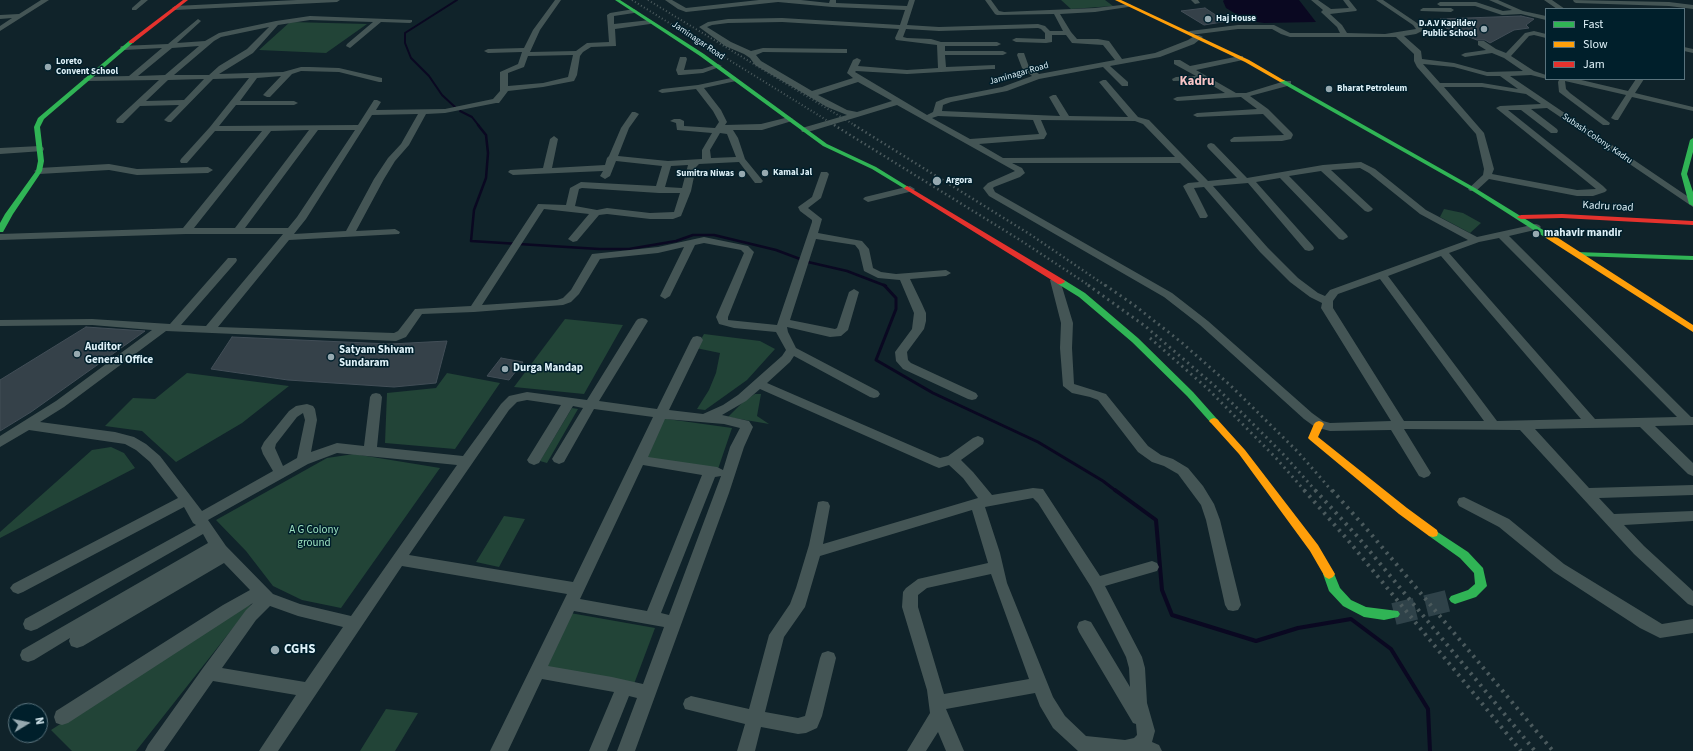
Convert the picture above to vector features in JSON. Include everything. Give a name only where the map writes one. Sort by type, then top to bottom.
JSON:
[{"type":"street","points":[[0,29],[46,0]]},
{"type":"street","points":[[134,9],[145,0]]},
{"type":"street","points":[[0,230],[4,216],[34,180],[39,171],[41,161],[37,133],[38,123],[57,104],[124,48],[186,0]]},
{"type":"street","points":[[175,8],[337,0]]},
{"type":"street","points":[[370,113],[452,110],[493,102],[502,96],[504,89],[504,73],[507,70],[520,66],[539,26],[558,0]]},
{"type":"street","name":"Jaminagar Road","points":[[617,0],[718,66],[733,79],[825,145],[874,168],[910,189],[1055,280],[1082,295],[1135,340],[1190,394],[1242,452],[1314,548],[1328,571],[1335,591],[1347,603],[1364,612],[1384,615],[1394,614]]},
{"type":"street","points":[[668,0],[684,10],[777,0]]},
{"type":"street","points":[[723,0],[729,5]]},
{"type":"street","points":[[780,0],[832,2],[909,8]]},
{"type":"street","points":[[912,0],[904,26],[899,36],[901,39],[931,41],[941,44],[997,44]]},
{"type":"street","points":[[988,0],[996,13],[1000,14],[1095,10],[1128,5]]},
{"type":"street","points":[[1117,0],[1194,35],[1288,83],[1521,217],[1693,329]]},
{"type":"street","points":[[1314,0],[1329,11]]},
{"type":"street","points":[[1344,35],[1340,26],[1324,12],[1354,10],[1346,0]]},
{"type":"street","name":"Jaminagar Road","points":[[924,118],[937,113],[939,104],[943,102],[1004,89],[1037,77],[1166,53],[1194,35],[1238,27],[1274,28],[1290,35],[1385,36],[1414,33],[1420,30],[1415,24],[1379,0]]},
{"type":"street","points":[[1492,0],[1524,13],[1545,18]]},
{"type":"street","points":[[1503,4],[1512,2],[1510,0]]},
{"type":"street","points":[[1547,0],[1560,8]]},
{"type":"street","points":[[1576,1],[1643,1],[1692,5]]},
{"type":"street","points":[[1602,1],[1612,8]]},
{"type":"street","points":[[1437,2],[1476,4],[1502,13],[1545,13]]},
{"type":"street","points":[[1437,2],[1449,10]]},
{"type":"street","points":[[1685,13],[1692,5]]},
{"type":"street","points":[[1424,10],[1494,10]]},
{"type":"street","points":[[488,51],[507,50],[577,53],[588,46],[613,44],[610,15],[634,11]]},
{"type":"street","points":[[1056,12],[1075,41],[1098,41],[1106,43],[1120,62]]},
{"type":"street","points":[[0,17],[21,16]]},
{"type":"street","points":[[120,121],[166,78],[216,36],[276,23],[321,18],[410,21]]},
{"type":"street","points":[[350,46],[379,20]]},
{"type":"street","points":[[856,114],[837,108],[812,94],[758,63],[750,54],[728,44],[702,27],[706,24],[723,21],[761,20],[951,29],[1038,26],[1043,28],[1048,33],[1049,40],[1016,40]]},
{"type":"street","points":[[131,78],[198,21]]},
{"type":"street","points":[[611,27],[650,22]]},
{"type":"street","points":[[168,120],[222,68],[250,51],[276,23]]},
{"type":"street","points":[[1048,33],[1068,32]]},
{"type":"street","points":[[1507,56],[1527,34],[1534,33],[1545,36]]},
{"type":"street","points":[[1398,35],[1418,53],[1418,61],[1476,127],[1482,138],[1489,169],[1487,176],[1473,189]]},
{"type":"street","points":[[1481,43],[1493,51],[1507,56],[1531,73]]},
{"type":"street","points":[[124,48],[205,44]]},
{"type":"street","points":[[941,44],[942,70]]},
{"type":"street","points":[[507,50],[504,60],[507,70]]},
{"type":"street","points":[[750,54],[763,50],[844,51]]},
{"type":"street","points":[[1465,55],[1493,51]]},
{"type":"street","points":[[504,89],[543,85],[571,79],[577,53]]},
{"type":"street","points":[[942,53],[1003,53]]},
{"type":"street","points":[[1021,55],[1026,68],[1037,77]]},
{"type":"street","points":[[1188,69],[1240,58]]},
{"type":"street","points":[[683,59],[680,70],[681,73],[718,66]]},
{"type":"street","points":[[857,60],[851,72],[859,79],[924,118],[1019,170],[1020,173],[991,185],[988,188],[992,194],[1168,295],[1204,323],[1308,416],[1320,424],[1330,427],[1398,425],[1494,426],[1690,421]]},
{"type":"street","points":[[1418,61],[1454,65],[1488,74],[1531,73],[1545,77]]},
{"type":"street","points":[[1177,62],[1203,78],[1239,95],[1265,111],[1289,135],[1288,137],[1234,140]]},
{"type":"street","points":[[1105,65],[1125,84]]},
{"type":"street","points":[[852,68],[907,72],[992,67]]},
{"type":"street","points":[[87,80],[255,76],[288,74],[301,69],[329,69],[351,72],[379,80]]},
{"type":"street","points":[[267,95],[288,74]]},
{"type":"street","name":"Subash Colony, Kadru","points":[[1502,74],[1693,204]]},
{"type":"street","points":[[184,161],[213,129],[255,76]]},
{"type":"street","points":[[1176,79],[1203,78]]},
{"type":"street","points":[[662,91],[690,86],[700,87],[733,79]]},
{"type":"street","points":[[812,94],[859,79]]},
{"type":"street","points":[[1606,124],[1562,90],[1564,80],[1693,109]]},
{"type":"street","points":[[1615,118],[1639,80]]},
{"type":"street","points":[[1103,82],[1135,119]]},
{"type":"street","points":[[1178,99],[1239,95],[1288,83]]},
{"type":"street","points":[[1439,85],[1482,85],[1529,93]]},
{"type":"street","points":[[700,87],[700,90],[723,119],[723,122],[706,150],[707,161]]},
{"type":"street","points":[[1053,97],[1066,119]]},
{"type":"street","points":[[138,104],[185,102]]},
{"type":"street","points":[[208,330],[289,234],[362,127],[377,102]]},
{"type":"street","points":[[805,130],[899,102]]},
{"type":"street","points":[[234,103],[294,103]]},
{"type":"street","points":[[1523,106],[1554,131]]},
{"type":"street","points":[[1487,176],[1576,193],[1593,193],[1602,190],[1500,108],[1548,106]]},
{"type":"street","points":[[1197,115],[1265,111]]},
{"type":"street","points":[[350,234],[378,178],[391,160],[405,145],[423,112]]},
{"type":"street","points":[[937,113],[1066,119],[1135,119],[1146,122],[1205,183],[1255,242],[1294,280],[1314,295],[1328,301]]},
{"type":"street","points":[[601,185],[611,158],[625,128],[635,114]]},
{"type":"street","points":[[968,142],[1041,136],[1043,134],[1036,117]]},
{"type":"street","points":[[674,121],[680,121],[680,128],[719,129],[762,127],[789,119]]},
{"type":"street","points":[[237,232],[316,127]]},
{"type":"street","points":[[213,129],[362,127]]},
{"type":"street","points":[[186,231],[268,128]]},
{"type":"street","points":[[719,129],[728,131],[732,134],[741,159],[758,181]]},
{"type":"street","points":[[547,170],[554,139]]},
{"type":"street","points":[[1693,140],[1688,174],[1693,204]]},
{"type":"street","points":[[1211,146],[1247,180],[1309,248]]},
{"type":"street","points":[[0,151],[40,149]]},
{"type":"street","points":[[611,158],[668,164],[741,159]]},
{"type":"street","points":[[1002,160],[1182,160]]},
{"type":"street","points":[[474,310],[541,206],[570,208],[592,211],[595,213],[607,211],[650,216],[675,215],[679,212],[692,166],[697,162]]},
{"type":"street","points":[[659,190],[668,164]]},
{"type":"street","points":[[1203,216],[1188,186],[1205,183],[1247,180],[1323,168],[1355,165],[1367,168],[1423,212],[1476,240]]},
{"type":"street","points":[[39,171],[109,167],[137,172],[208,170]]},
{"type":"street","points":[[513,172],[608,168]]},
{"type":"street","points":[[1323,168],[1368,209]]},
{"type":"street","points":[[824,174],[816,198],[802,207],[803,210],[817,219],[813,235],[801,266],[782,325],[782,332],[792,350],[874,394]]},
{"type":"street","points":[[1282,175],[1343,237]]},
{"type":"street","points":[[570,208],[576,187],[581,185],[686,191]]},
{"type":"street","points":[[868,199],[910,189]]},
{"type":"street","points":[[573,239],[595,213]]},
{"type":"street","name":"Kadru road","points":[[1521,217],[1556,216],[1693,223]]},
{"type":"street","points":[[1424,473],[1398,425],[1327,308],[1328,301],[1334,292],[1383,276],[1476,240],[1536,227]]},
{"type":"street","points":[[0,237],[186,231],[289,234],[394,232]]},
{"type":"street","points":[[1501,234],[1690,421]]},
{"type":"street","points":[[813,235],[858,243],[864,249],[866,266],[870,272],[886,276],[946,273]]},
{"type":"street","points":[[0,323],[92,322],[208,330],[396,337],[402,334],[419,311],[474,310],[564,302],[575,292],[596,256],[648,251],[709,241],[744,248],[749,252],[722,317],[723,322],[734,324],[782,325],[837,333],[842,330],[854,292]]},
{"type":"street","points":[[665,296],[691,243]]},
{"type":"street","points":[[1443,253],[1591,423]]},
{"type":"street","points":[[1578,254],[1693,258]]},
{"type":"street","points":[[0,442],[60,404],[167,327],[232,260]]},
{"type":"street","points":[[903,276],[917,304],[920,313],[920,321],[918,330],[900,352],[902,361],[907,366],[972,396]]},
{"type":"street","points":[[1383,276],[1494,426]]},
{"type":"street","points":[[1055,280],[1067,323],[1066,348],[1069,386],[1076,390],[1093,392],[1102,397],[1143,449],[1157,459],[1168,462],[1183,470],[1198,490],[1207,504],[1213,520],[1233,606]]},
{"type":"street","points":[[559,459],[642,321]]},
{"type":"street","points":[[499,751],[697,340]]},
{"type":"street","points":[[704,418],[727,408],[759,384],[786,359],[792,350]]},
{"type":"street","points":[[759,384],[939,463],[952,460],[978,441]]},
{"type":"street","points":[[268,751],[466,461],[505,407],[513,399],[527,396],[661,414],[704,418],[741,424],[747,427],[737,447],[722,493],[626,751]]},
{"type":"street","points":[[370,451],[376,397]]},
{"type":"street","points":[[534,460],[570,401]]},
{"type":"street","points":[[281,473],[270,454],[268,448],[270,442],[293,414],[300,409],[307,408],[309,409],[311,420],[303,461]]},
{"type":"street","points":[[1643,422],[1693,471]]},
{"type":"street","points":[[1320,424],[1313,438],[1403,511],[1464,555],[1479,571],[1481,586],[1472,594],[1455,599]]},
{"type":"street","points":[[28,425],[115,437],[129,440],[141,447],[155,459],[221,550],[265,594],[298,610],[332,619],[356,623]]},
{"type":"street","points":[[1523,425],[1639,550],[1691,596]]},
{"type":"street","points":[[31,624],[201,523],[281,473],[318,454],[337,448],[466,461]]},
{"type":"street","points":[[639,460],[728,474]]},
{"type":"street","points":[[815,552],[983,502],[1033,492],[1038,493],[1044,499],[1096,583],[1134,657],[1137,668],[1139,703],[1146,730],[1145,748],[1087,747],[1059,722],[1046,701],[1004,595],[996,567],[983,502],[968,475],[952,460]]},
{"type":"street","points":[[652,617],[710,471]]},
{"type":"street","points":[[1586,493],[1693,490]]},
{"type":"street","points":[[18,588],[186,500]]},
{"type":"street","points":[[1464,502],[1504,523],[1559,568],[1646,623],[1667,632],[1693,626]]},
{"type":"street","points":[[746,751],[777,635],[797,607],[802,595],[815,552],[823,506]]},
{"type":"street","points":[[1611,520],[1693,516]]},
{"type":"street","points":[[77,641],[221,550]]},
{"type":"street","points":[[28,655],[221,550]]},
{"type":"street","points":[[398,560],[577,589]]},
{"type":"street","points":[[955,751],[938,708],[935,690],[910,607],[911,592],[923,583],[996,567]]},
{"type":"street","points":[[1096,583],[1152,567]]},
{"type":"street","points":[[154,751],[251,616],[265,594]]},
{"type":"street","points":[[62,717],[228,610],[265,594]]},
{"type":"street","points":[[571,604],[652,617],[673,622]]},
{"type":"street","points":[[1085,627],[1146,730]]},
{"type":"street","points":[[691,704],[798,726],[806,725],[811,722],[819,700],[828,658]]},
{"type":"street","points":[[537,672],[612,684],[648,694]]},
{"type":"street","points":[[209,673],[309,690]]},
{"type":"street","points":[[938,708],[1040,685]]},
{"type":"street","points":[[598,751],[624,688]]},
{"type":"street","points":[[916,751],[930,730],[938,708]]},
{"type":"green space","points":[[1061,0],[1105,0],[1113,6],[1071,9]]},
{"type":"green space","points":[[290,22],[367,24],[326,53],[259,50]]},
{"type":"green space","points":[[1444,209],[1463,213],[1481,223],[1470,233],[1440,217]]},
{"type":"green space","points":[[565,319],[623,325],[584,394],[514,387]]},
{"type":"green space","points":[[704,334],[760,341],[775,349],[747,380],[705,410],[697,409],[709,390],[716,373],[720,353],[696,348]]},
{"type":"green space","points":[[187,373],[289,386],[242,423],[176,462],[142,431],[105,426],[133,398],[155,399]]},
{"type":"green space","points":[[447,373],[500,383],[455,449],[385,443],[387,393],[436,388]]},
{"type":"green space","points":[[755,394],[761,394],[757,416],[769,424],[728,417],[744,401]]},
{"type":"green space","points":[[572,408],[578,409],[547,463],[540,461]]},
{"type":"green space","points":[[660,418],[732,428],[718,469],[643,459]]},
{"type":"green space","points":[[111,447],[124,453],[135,468],[0,538],[0,532],[92,450]]},
{"type":"green space","name":"A G Colony ground","points":[[354,454],[440,468],[341,608],[302,600],[273,586],[246,551],[216,520],[327,458]]},
{"type":"green space","points":[[504,516],[525,519],[499,567],[476,562]]},
{"type":"green space","points":[[251,605],[136,751],[72,751],[51,730],[243,606]]},
{"type":"green space","points":[[570,613],[655,628],[634,684],[543,666]]},
{"type":"green space","points":[[386,709],[418,713],[395,751],[360,751]]},
{"type":"water","points":[[1299,0],[1316,22],[1264,23],[1250,21],[1226,8],[1223,1]]},
{"type":"building","name":"Haj House","points":[[1205,8],[1228,21],[1204,25],[1181,11]]},
{"type":"building","name":"D.A.V Kapildev Public School","points":[[1521,16],[1534,19],[1526,25],[1529,28],[1514,30],[1490,43],[1485,40],[1477,40],[1446,28],[1440,19]]},
{"type":"building","name":"Auditor General Office","points":[[86,327],[145,331],[31,412],[0,431],[0,380]]},
{"type":"building","name":"Satyam Shivam Sundaram","points":[[232,337],[390,344],[447,341],[436,383],[394,387],[288,380],[211,369]]},
{"type":"building","name":"Durga Mandap","points":[[501,358],[523,362],[509,380],[487,376]]},
{"type":"waterway","points":[[455,107],[442,95],[429,76],[411,58],[405,43],[405,33],[457,0]]},
{"type":"waterway","points":[[460,111],[472,117],[479,126]]},
{"type":"waterway","points":[[478,125],[486,135],[488,153],[486,178],[474,210],[471,241],[599,249],[629,249],[676,241],[693,235],[714,235],[776,250],[808,262],[847,271],[884,285]]},
{"type":"waterway","points":[[884,285],[896,298],[896,309],[876,360],[933,393],[1038,442],[1103,481],[1116,491]]},
{"type":"waterway","points":[[1115,490],[1156,520],[1162,590],[1172,615],[1256,641],[1298,628],[1351,619],[1391,649],[1428,709],[1430,751]]},
{"type":"tunnel","points":[[1394,614],[1455,599]]},
{"type":"railway","points":[[632,0],[836,126]]},
{"type":"railway","points":[[648,0],[856,126]]},
{"type":"railway","points":[[834,125],[1020,240],[1090,286]]},
{"type":"railway","points":[[854,125],[1031,235],[1106,286]]},
{"type":"railway","points":[[1088,285],[1145,326],[1216,387],[1285,456],[1316,491]]},
{"type":"railway","points":[[1105,285],[1134,305],[1181,342],[1230,385],[1298,452],[1332,491]]},
{"type":"railway","points":[[1150,338],[1208,389],[1276,458],[1305,491]]},
{"type":"railway","points":[[1304,490],[1347,539],[1521,751]]},
{"type":"railway","points":[[1315,490],[1358,537],[1535,751]]},
{"type":"railway","points":[[1332,490],[1371,534],[1553,751]]},
{"type":"traffic: fast","points":[[617,0],[702,55],[825,145],[874,168],[907,188]]},
{"type":"traffic: fast","points":[[0,230],[9,214],[39,171],[41,161],[37,127],[41,118],[131,42]]},
{"type":"traffic: fast","points":[[1282,81],[1473,189],[1549,236]]},
{"type":"traffic: fast","points":[[1693,140],[1684,174],[1693,204]]},
{"type":"traffic: fast","points":[[1579,254],[1693,258]]},
{"type":"traffic: fast","points":[[1061,282],[1082,295],[1135,340],[1190,394],[1214,421]]},
{"type":"traffic: fast","points":[[1433,533],[1464,555],[1479,571],[1481,586],[1472,594],[1455,599]]},
{"type":"traffic: fast","points":[[1329,574],[1335,591],[1347,603],[1364,612],[1384,615],[1394,614]]},
{"type":"traffic: slow","points":[[1117,0],[1247,61],[1282,81]]},
{"type":"traffic: slow","points":[[1549,236],[1693,329]]},
{"type":"traffic: slow","points":[[1214,421],[1242,452],[1314,548],[1329,574]]},
{"type":"traffic: slow","points":[[1319,424],[1313,438],[1403,511],[1433,533]]},
{"type":"traffic: jam","points":[[131,42],[186,0]]},
{"type":"traffic: jam","points":[[907,188],[1061,282]]},
{"type":"traffic: jam","points":[[1521,217],[1562,216],[1693,223]]},
{"type":"place","name":"Haj House","points":[[1208,19]]},
{"type":"place","name":"D.A.V Kapildev Public School","points":[[1484,29]]},
{"type":"place","name":"Loreto Convent School","points":[[48,67]]},
{"type":"place","name":"Bharat Petroleum","points":[[1329,89]]},
{"type":"place","name":"Kamal Jal","points":[[765,173]]},
{"type":"place","name":"Sumitra Niwas","points":[[742,174]]},
{"type":"place","name":"Argora","points":[[937,181]]},
{"type":"place","name":"mahavir mandir","points":[[1536,234]]},
{"type":"place","name":"Auditor General Office","points":[[77,354]]},
{"type":"place","name":"Satyam Shivam Sundaram","points":[[331,357]]},
{"type":"place","name":"Durga Mandap","points":[[505,369]]},
{"type":"place","name":"CGHS","points":[[275,650]]},
{"type":"district","name":"Kadru","points":[[1197,82]]}]
